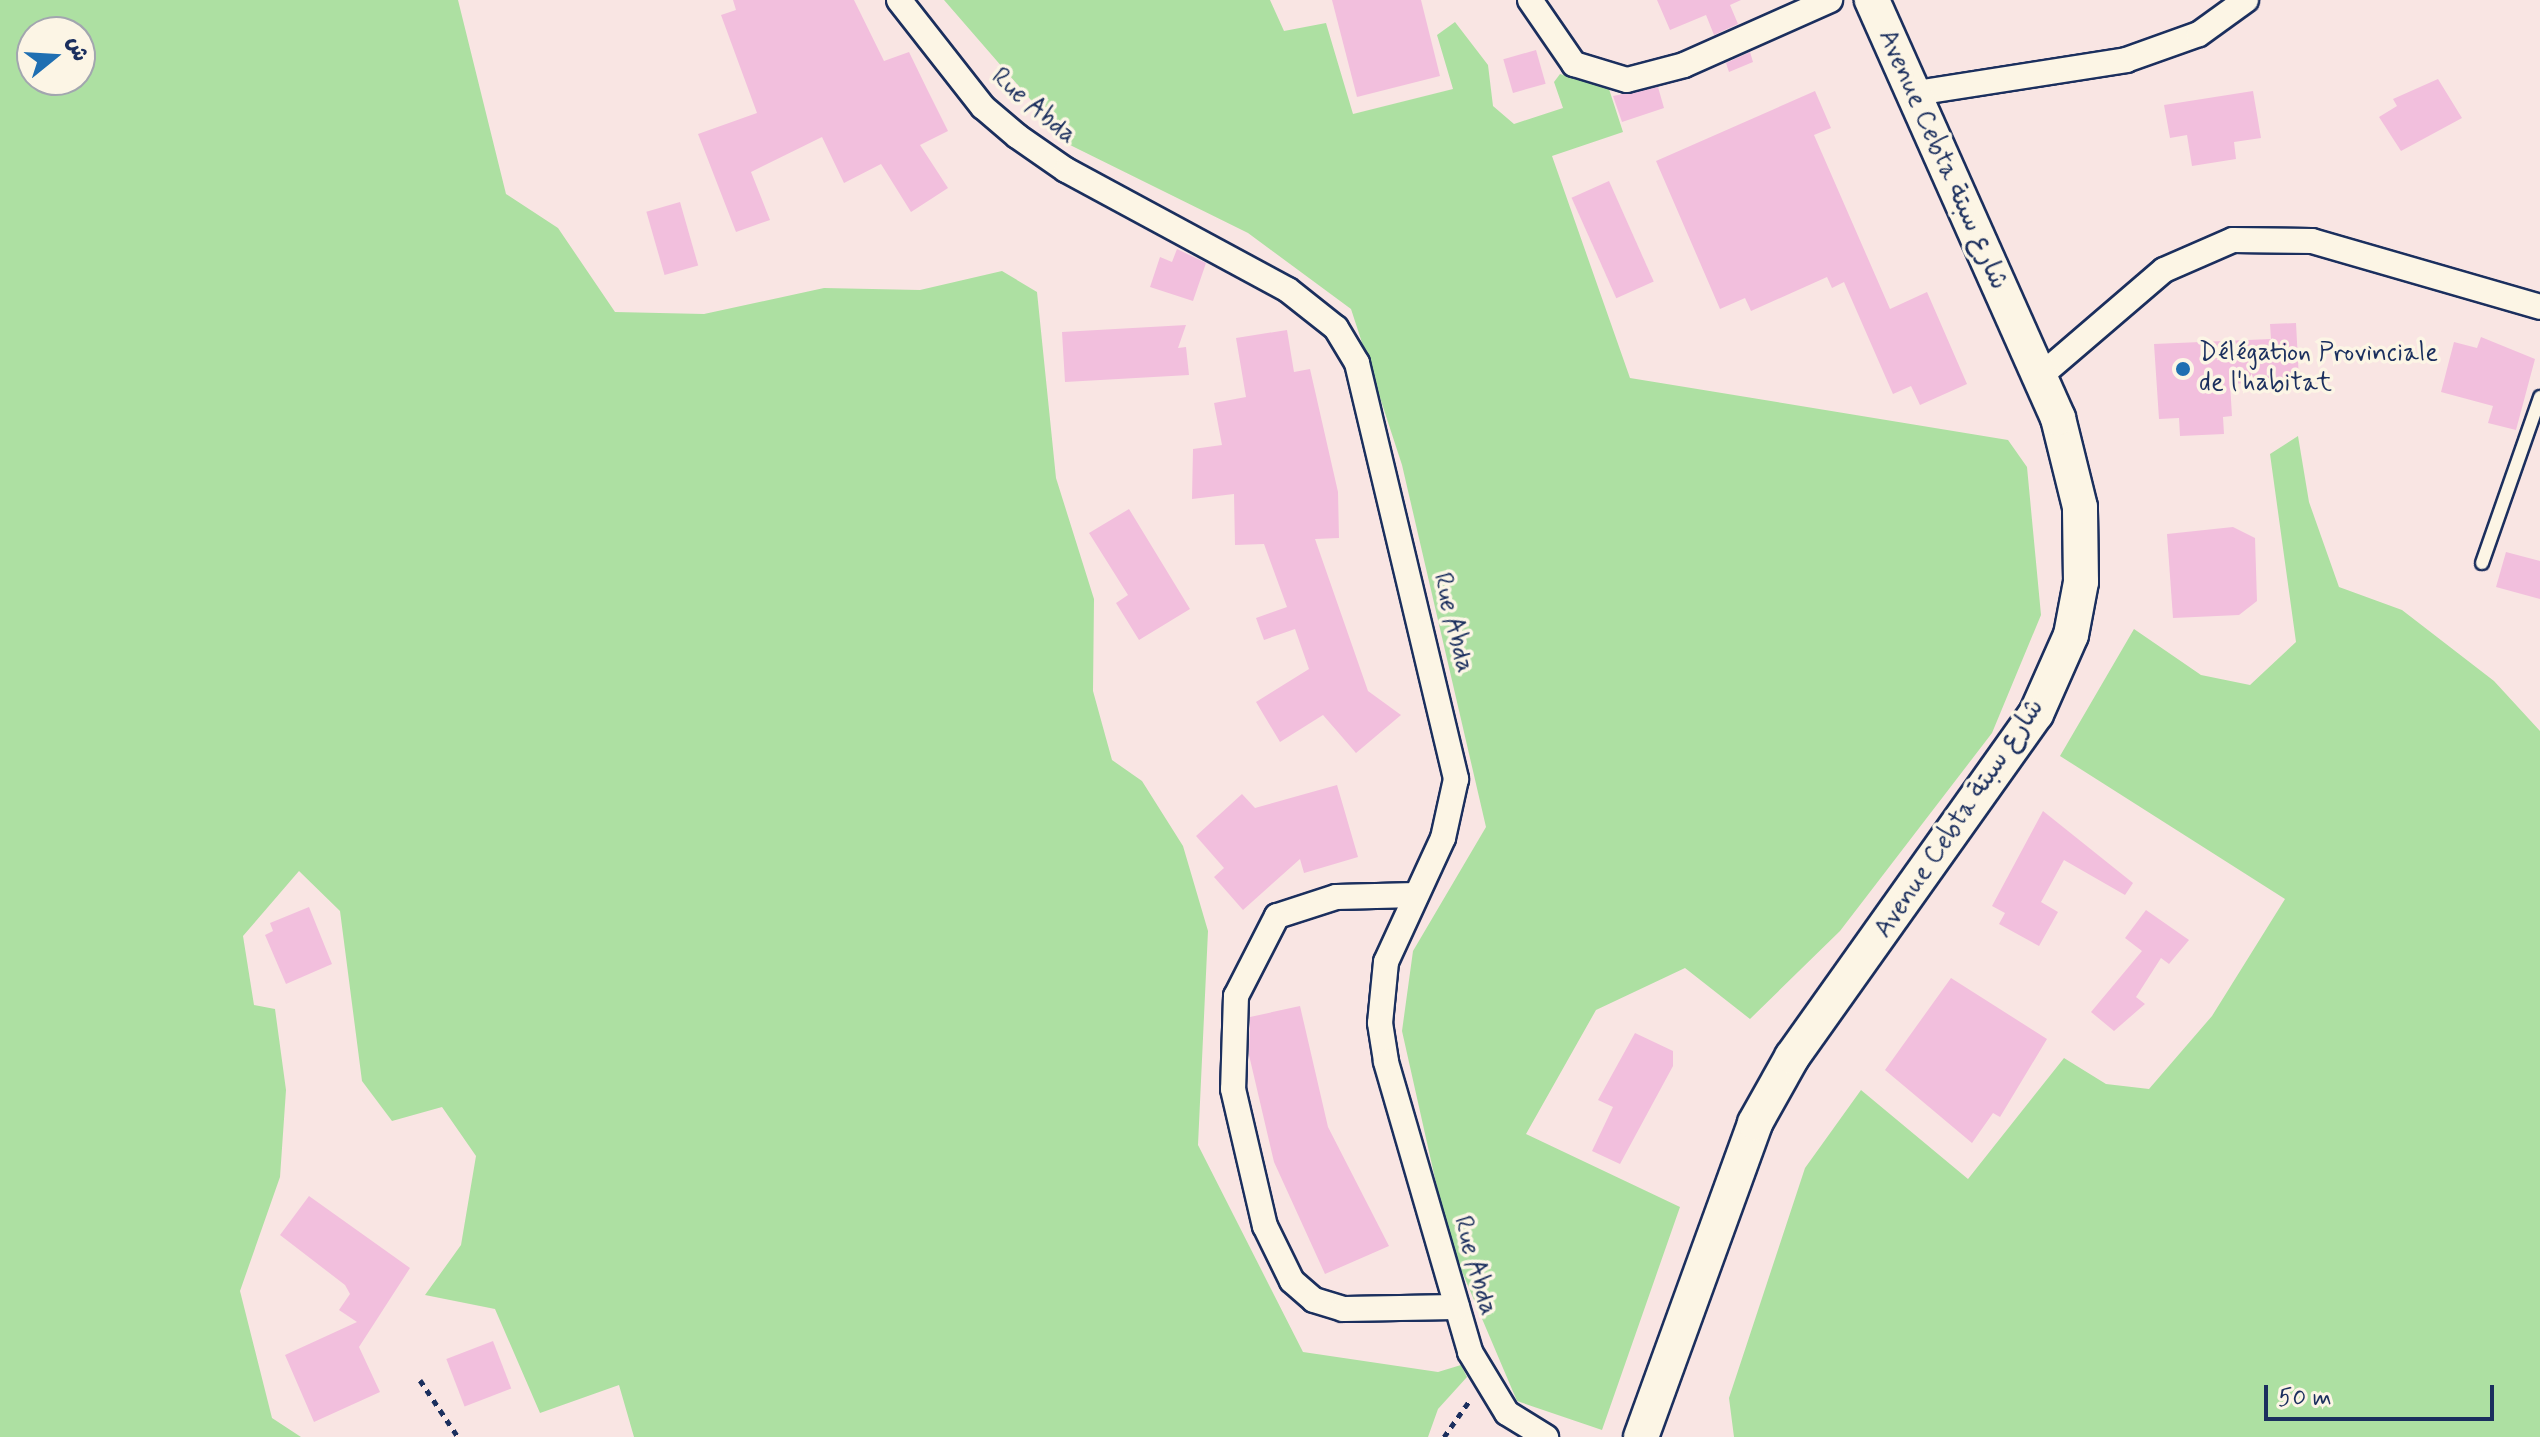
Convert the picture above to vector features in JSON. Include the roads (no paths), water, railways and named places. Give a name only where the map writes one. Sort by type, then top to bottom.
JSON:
[{"type":"street","name":"Rue Abda","points":[[899,0],[983,107],[1017,136],[1066,170],[1288,290],[1345,340],[1366,391],[1453,747],[1453,805],[1386,962],[1380,1023],[1457,1307],[1483,1383],[1507,1413],[1546,1437]]},
{"type":"street","points":[[1530,0],[1574,64],[1627,80],[1684,65],[1830,0]]},
{"type":"street","name":"Avenue Cebta شارع سبتة","points":[[1641,1437],[1723,1202],[1766,1102],[2036,714],[2071,635],[2084,553],[2080,507],[2058,418],[1910,94],[1872,0]]},
{"type":"street","points":[[1910,94],[2126,60],[2233,4]]},
{"type":"street","points":[[2038,378],[2154,277],[2233,240],[2312,241],[2540,307]]},
{"type":"street","points":[[1416,895],[1336,897],[1277,916],[1236,996],[1233,1089],[1265,1226],[1292,1281],[1314,1300],[1343,1309],[1457,1307]]},
{"type":"lane","points":[[2482,563],[2540,397]]},
{"type":"place","name":"Délégation Provinciale de l'habitat","points":[[2183,369]]}]
